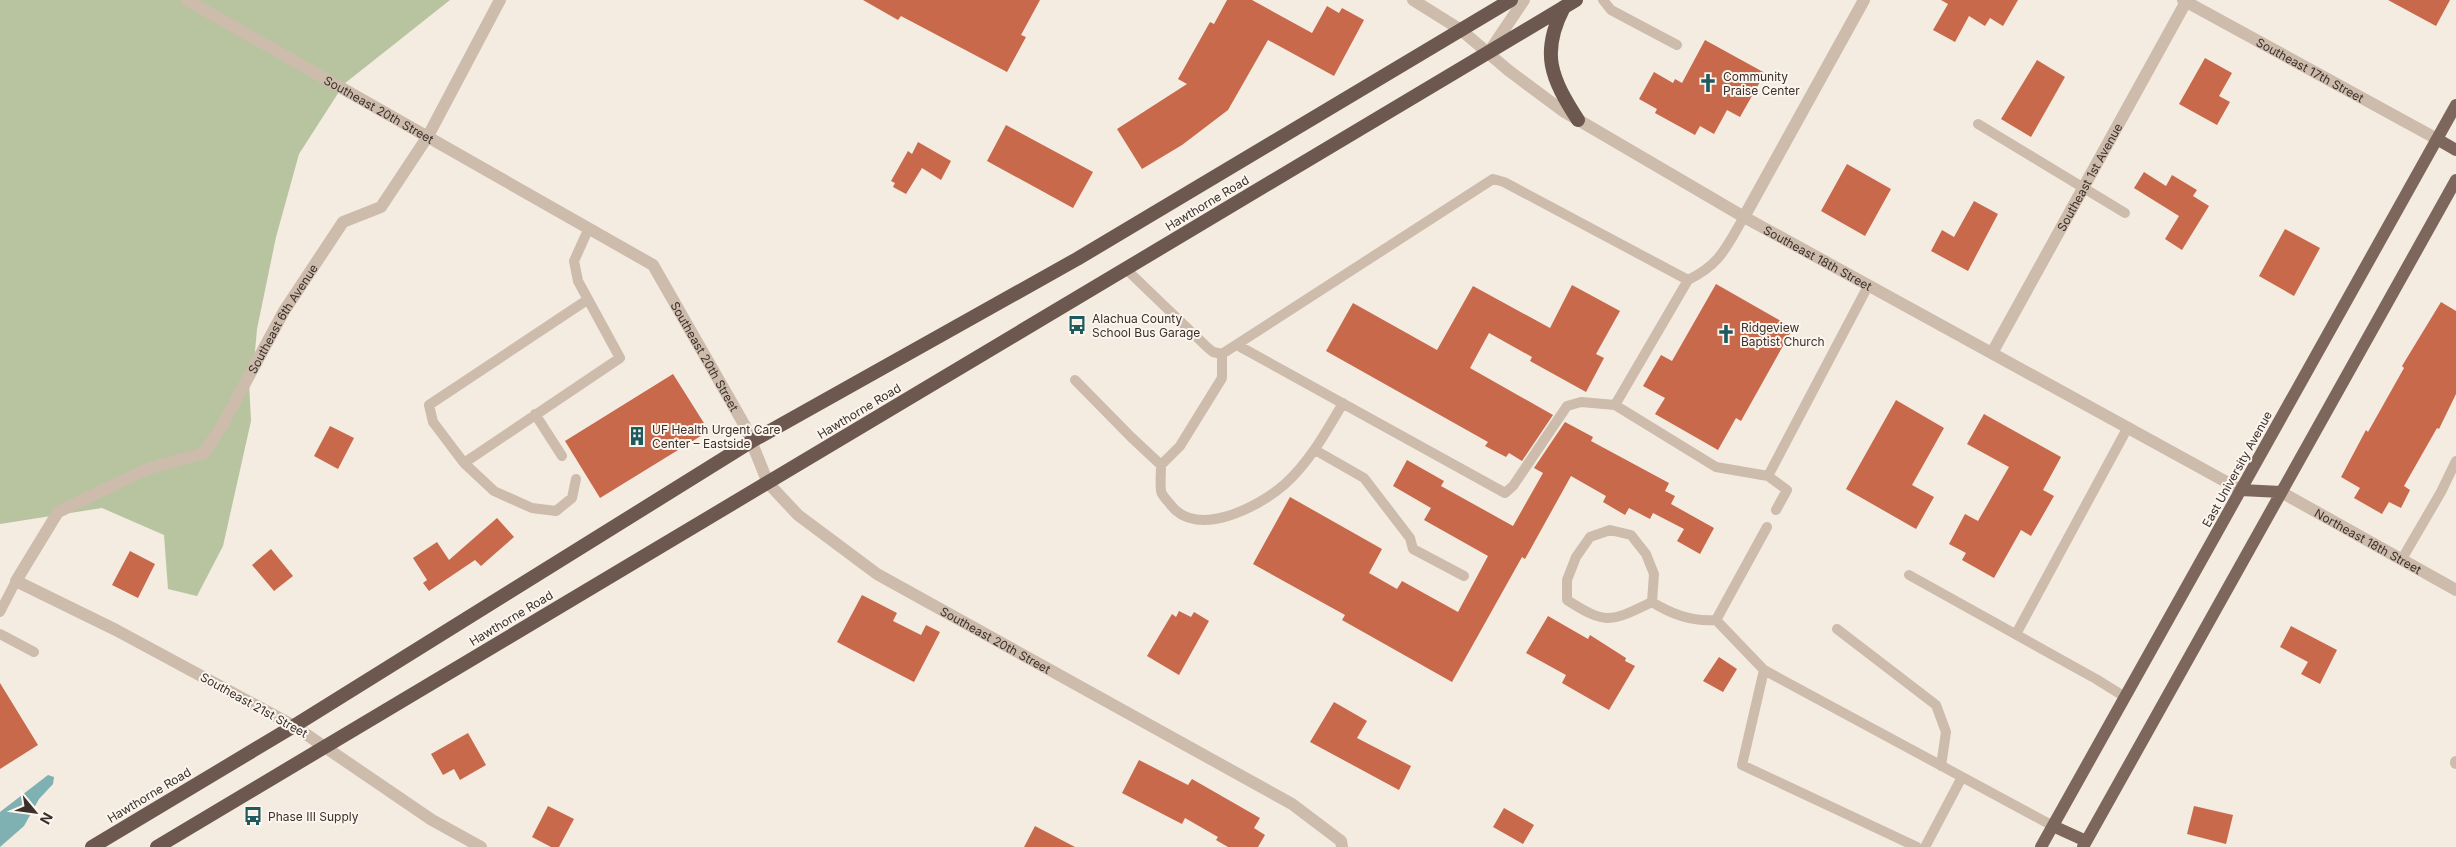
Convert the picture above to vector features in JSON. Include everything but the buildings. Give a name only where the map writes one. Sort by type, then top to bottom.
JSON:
[{"type":"highway","name":"Hawthorne Road","points":[[92,847],[294,726],[752,441],[1077,258],[1510,0]]},
{"type":"highway","name":"Hawthorne Road","points":[[157,847],[1570,4]]},
{"type":"highway","points":[[1570,4],[1550,40],[1550,52],[1556,82],[1578,120]]},
{"type":"main road","name":"East University Avenue","points":[[2041,847],[2456,105]]},
{"type":"main road","points":[[2437,139],[2456,150]]},
{"type":"main road","points":[[2053,826],[2084,844],[2456,180]]},
{"type":"main road","points":[[2241,490],[2282,492]]},
{"type":"street","name":"Southeast 20th Street","points":[[187,0],[428,136],[588,230],[653,265],[752,441],[768,483],[798,515],[877,574],[1292,804],[1341,845]]},
{"type":"street","name":"Southeast 6th Avenue","points":[[16,581],[58,512],[148,469],[204,453],[223,424],[284,311],[343,222],[381,207],[428,136],[500,0]]},
{"type":"street","name":"Southeast 18th Street","points":[[1413,0],[1461,30],[1549,102],[1578,120],[1744,217],[2241,490]]},
{"type":"street","points":[[1488,52],[1524,0]]},
{"type":"street","points":[[1744,217],[1864,0]]},
{"type":"street","name":"Southeast 17th Street","points":[[2186,1],[2437,139]]},
{"type":"street","name":"Southeast 1st Avenue","points":[[1992,353],[2186,1]]},
{"type":"street","name":"Northeast 18th Street","points":[[2282,492],[2456,590]]},
{"type":"street","name":"Southeast 21st Street","points":[[16,581],[116,630],[294,726],[432,820],[481,847]]},
{"type":"lane","points":[[1603,0],[1610,10],[1677,45]]},
{"type":"lane","points":[[1978,124],[2125,213]]},
{"type":"lane","points":[[1126,269],[1207,347],[1213,352],[1222,354],[1493,180],[1504,182],[1688,280]]},
{"type":"lane","points":[[1614,405],[1688,280],[1707,270],[1721,257],[1744,217]]},
{"type":"lane","points":[[464,462],[620,358],[578,281],[574,262],[588,230]]},
{"type":"lane","points":[[1768,476],[1868,286]]},
{"type":"lane","points":[[576,479],[572,498],[556,511],[532,508],[494,491],[464,462],[433,422],[430,405],[587,300]]},
{"type":"lane","points":[[1236,345],[1505,493],[1513,486],[1567,406],[1581,402],[1614,405],[1716,467],[1768,476],[1788,490],[1776,510]]},
{"type":"lane","points":[[1222,354],[1222,378],[1180,446],[1161,464],[1161,492],[1174,510],[1191,520],[1212,519],[1238,513],[1257,503],[1284,484],[1315,450],[1343,403]]},
{"type":"lane","points":[[1075,380],[1131,437],[1161,464]]},
{"type":"lane","points":[[535,414],[562,456]]},
{"type":"lane","points":[[2016,634],[2128,427]]},
{"type":"lane","points":[[1315,450],[1364,478],[1410,538],[1413,548],[1464,576]]},
{"type":"lane","points":[[2402,559],[2441,492],[2456,461]]},
{"type":"lane","points":[[1716,620],[1767,527]]},
{"type":"lane","points":[[1610,530],[1631,535],[1646,554],[1654,574],[1652,602],[1618,618],[1602,618],[1567,600],[1567,580],[1576,557],[1590,537],[1610,530]]},
{"type":"lane","points":[[1909,575],[2125,697]]},
{"type":"lane","points":[[0,612],[16,581]]},
{"type":"lane","points":[[1652,602],[1669,613],[1703,621],[1716,620]]},
{"type":"lane","points":[[1716,620],[1764,670],[2053,826]]},
{"type":"lane","points":[[1837,629],[1936,705],[1946,732],[1941,766]]},
{"type":"lane","points":[[0,634],[34,652]]},
{"type":"lane","points":[[1764,670],[1742,765],[1917,847]]},
{"type":"lane","points":[[1925,847],[1962,777]]},
{"type":"green space","points":[[0,0],[450,0],[344,84],[299,154],[276,237],[257,329],[254,362],[249,382],[251,421],[223,546],[197,596],[168,589],[164,535],[102,508],[0,524]]},
{"type":"water","points":[[48,775],[54,777],[53,784],[39,799],[24,826],[0,847],[0,812]]},
{"type":"place","name":"Community Praise Center","points":[[1708,83]]},
{"type":"place","name":"Alachua County School Bus Garage","points":[[1077,325]]},
{"type":"place","name":"Ridgeview Baptist Church","points":[[1726,334]]},
{"type":"place","name":"UF Health Urgent Care Center – Eastside","points":[[637,436]]},
{"type":"place","name":"Phase III Supply","points":[[253,816]]}]
